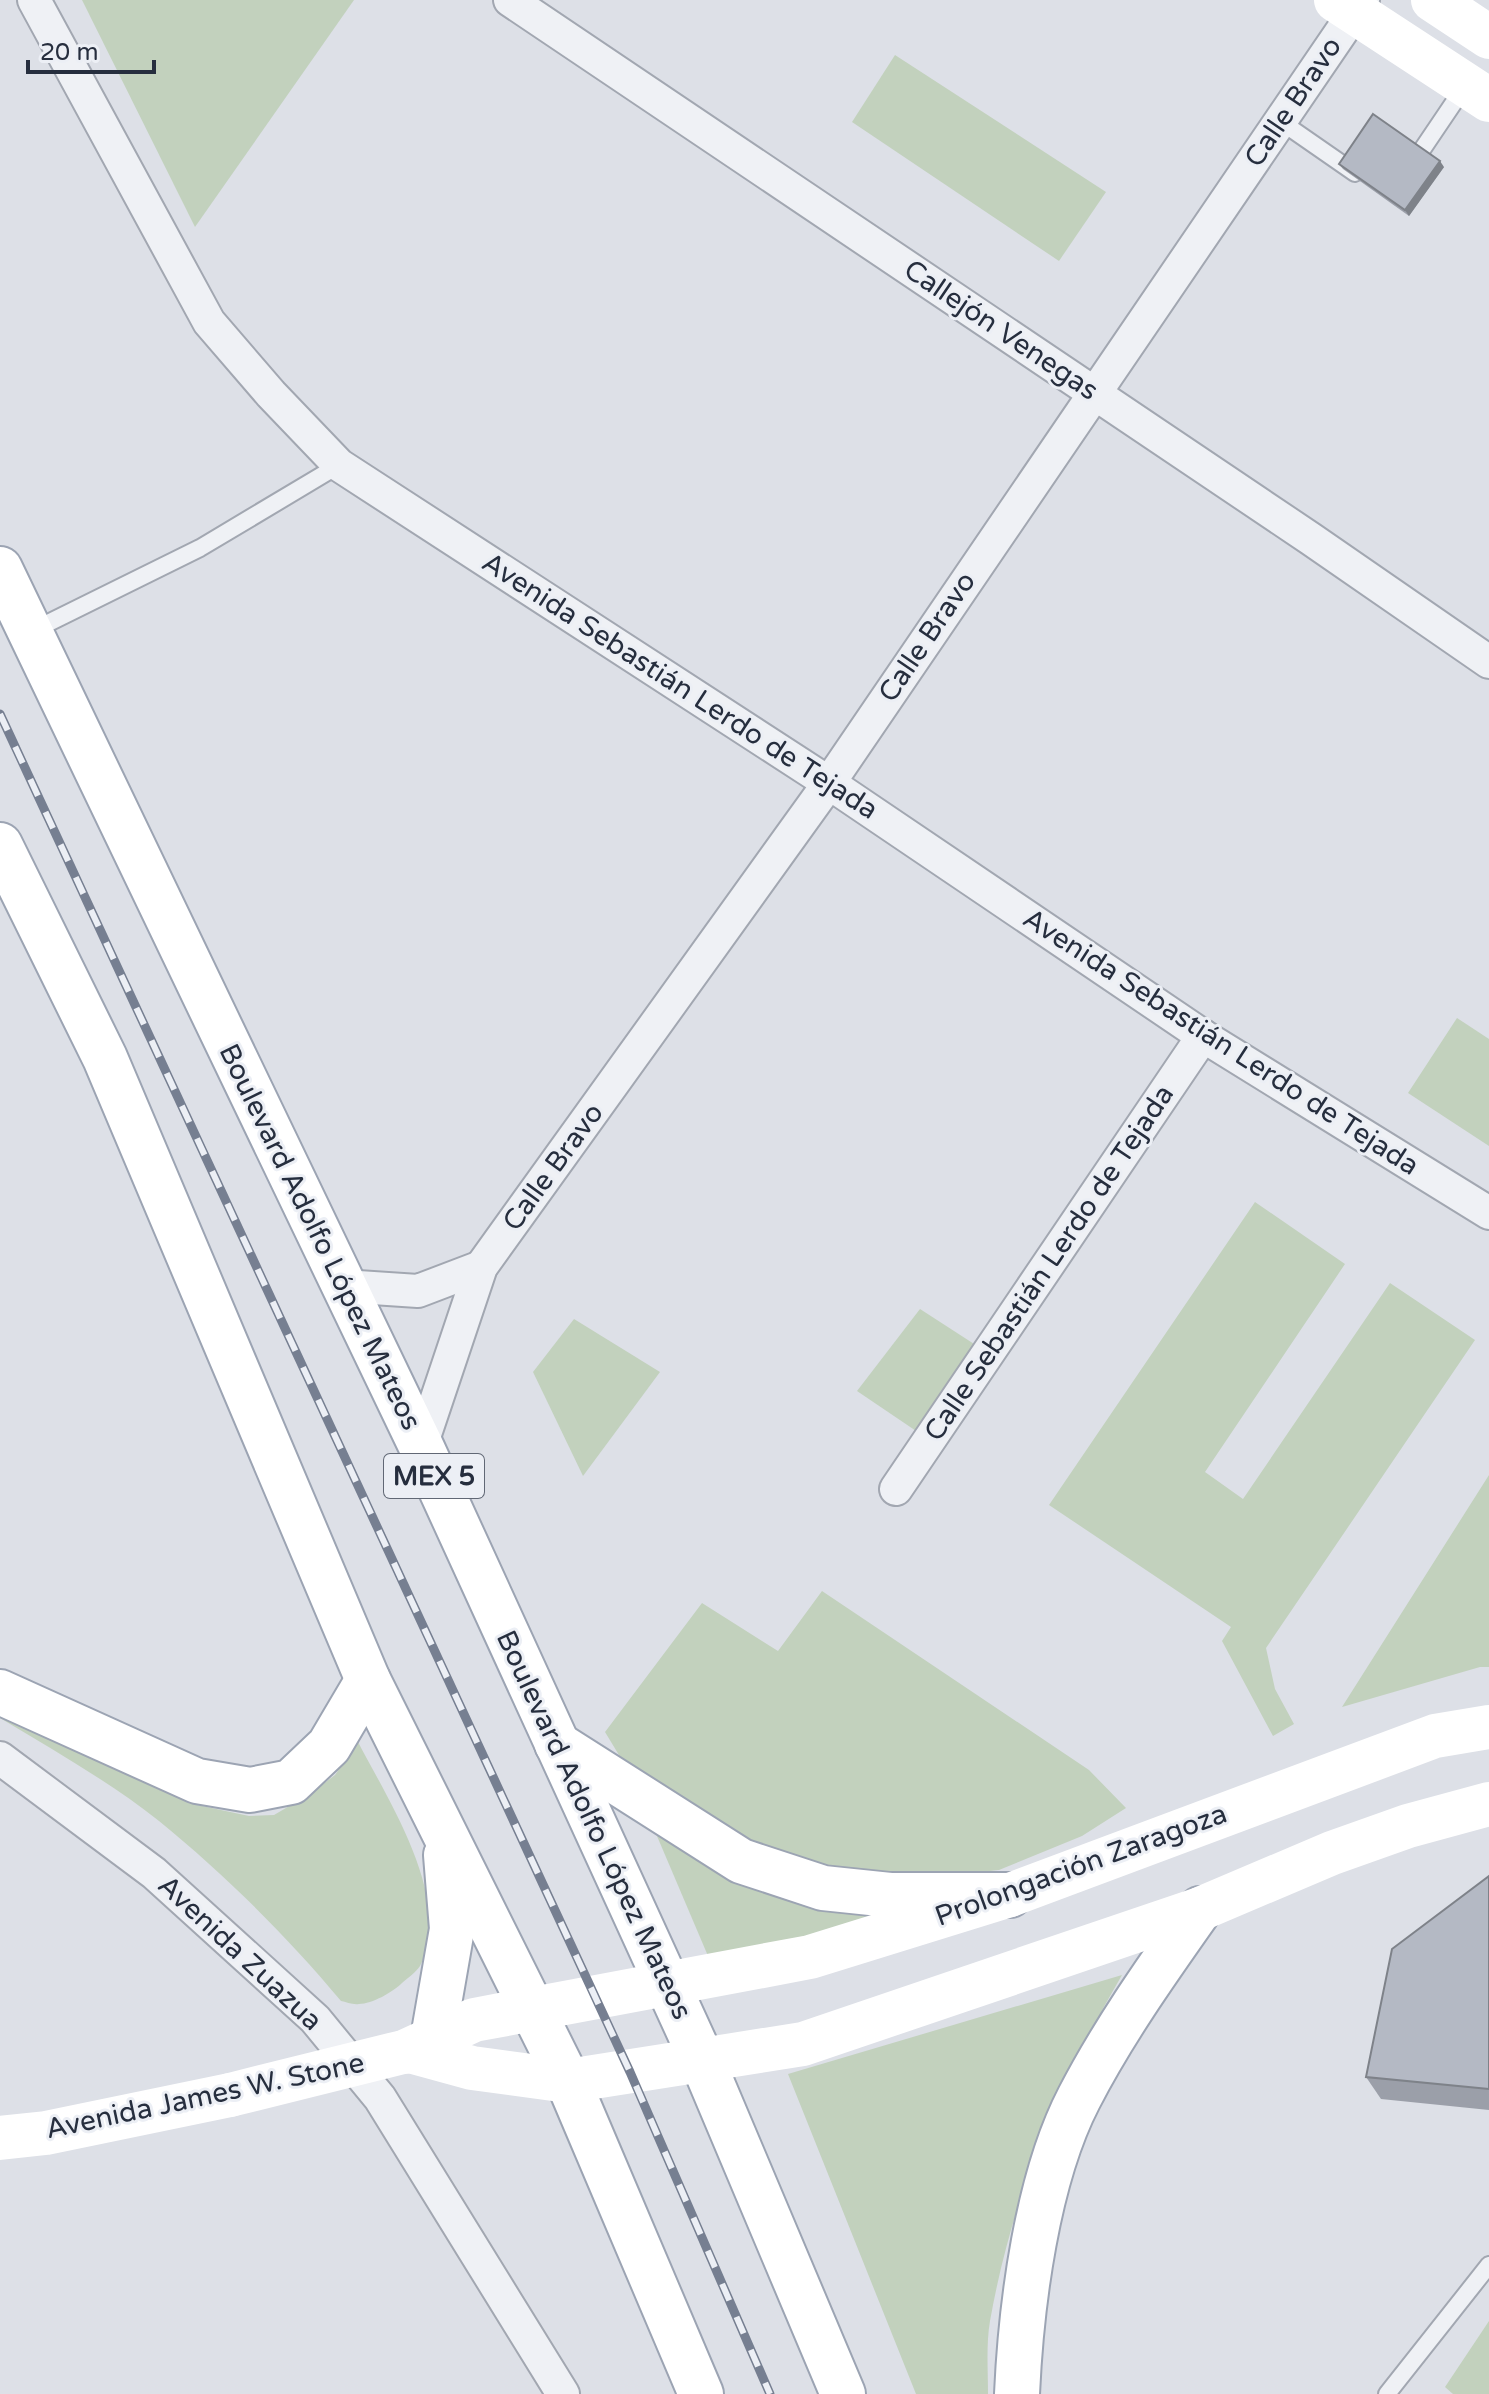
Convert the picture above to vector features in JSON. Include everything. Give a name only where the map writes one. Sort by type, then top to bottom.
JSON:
[{"type":"main road","points":[[1433,0],[1489,37]]},
{"type":"main road","points":[[1351,4],[1478,92]]},
{"type":"main road","name":"Boulevard Adolfo López Mateos","points":[[0,569],[421,1446],[702,2060],[843,2394]]},
{"type":"main road","points":[[0,845],[105,1058],[368,1680],[568,2081],[701,2394]]},
{"type":"main road","points":[[0,1692],[197,1781],[250,1790],[291,1782],[329,1746],[368,1680]]},
{"type":"main road","name":"Prolongación Zaragoza","points":[[532,2009],[810,1957],[1010,1895],[1435,1736],[1489,1727]]},
{"type":"main road","points":[[557,1744],[741,1861],[823,1888],[890,1895],[1010,1895]]},
{"type":"main road","points":[[702,2060],[803,2044],[1200,1909],[1332,1853],[1408,1826],[1489,1804]]},
{"type":"main road","points":[[414,2047],[452,1929],[445,1833]]},
{"type":"main road","points":[[1017,2394],[1020,2328],[1047,2182],[1077,2100],[1140,1994],[1200,1909]]},
{"type":"main road","name":"Avenida James W. Stone","points":[[0,2138],[46,2133],[230,2095],[414,2047],[474,2020],[532,2009]]},
{"type":"main road","name":"Avenida James W. Stone","points":[[414,2047],[472,2068],[568,2081],[702,2060]]},
{"type":"street","name":"Avenida Sebastián Lerdo de Tejada","points":[[34,0],[209,322],[271,394],[339,465],[829,783],[1203,1036],[1489,1213]]},
{"type":"street","name":"Callejón Venegas","points":[[510,0],[1489,662]]},
{"type":"street","name":"Calle Bravo","points":[[421,1446],[481,1267],[829,783],[1280,121],[1351,4]]},
{"type":"street","name":"Calle Sebastián Lerdo de Tejada","points":[[896,1489],[1203,1036]]},
{"type":"street","points":[[343,1286],[418,1291],[481,1267]]},
{"type":"street","name":"Avenida Zuazua","points":[[0,1758],[154,1873],[315,2019],[380,2098],[563,2394]]},
{"type":"lane","points":[[1399,184],[1478,92]]},
{"type":"lane","points":[[1280,121],[1366,180]]},
{"type":"lane","points":[[30,632],[200,548],[339,465]]},
{"type":"lane","points":[[1387,2394],[1489,2265]]},
{"type":"green space","points":[[82,0],[354,0],[195,227]]},
{"type":"green space","points":[[895,55],[1106,192],[1059,261],[852,122]]},
{"type":"green space","points":[[1457,1018],[1489,1039],[1489,1146],[1408,1093]]},
{"type":"green space","points":[[1255,1202],[1345,1264],[1205,1472],[1243,1499],[1390,1283],[1475,1340],[1266,1648],[1275,1689],[1294,1724],[1273,1736],[1222,1641],[1231,1627],[1049,1505]]},
{"type":"green space","points":[[920,1309],[988,1353],[925,1437],[857,1391]]},
{"type":"green space","points":[[574,1319],[660,1372],[583,1476],[533,1372]]},
{"type":"green space","points":[[1489,1475],[1489,1667],[1342,1707]]},
{"type":"green space","points":[[822,1591],[1089,1770],[1126,1808],[1082,1836],[999,1870],[926,1878],[839,1872],[764,1848],[625,1765],[605,1732],[702,1603],[778,1651]]},
{"type":"green space","points":[[0,1713],[101,1752],[188,1803],[249,1816],[274,1815],[310,1794],[335,1775],[358,1742],[400,1821],[423,1881],[429,1911],[428,1940],[420,1966],[388,1994],[376,2000],[357,2004],[341,2001],[277,1929],[183,1841],[121,1793],[0,1718]]},
{"type":"green space","points":[[654,1829],[912,1914],[708,1956]]},
{"type":"green space","points":[[1122,1975],[1058,2099],[1025,2186],[999,2275],[990,2321],[988,2394],[916,2394],[788,2074]]},
{"type":"green space","points":[[1489,2321],[1489,2394],[1453,2394],[1445,2387]]},
{"type":"building","points":[[1373,114],[1440,161],[1405,210],[1339,164]]},
{"type":"building","points":[[1489,1876],[1489,2089],[1366,2077],[1392,1949]]},
{"type":"railway","points":[[0,714],[630,2072],[770,2394]]}]
